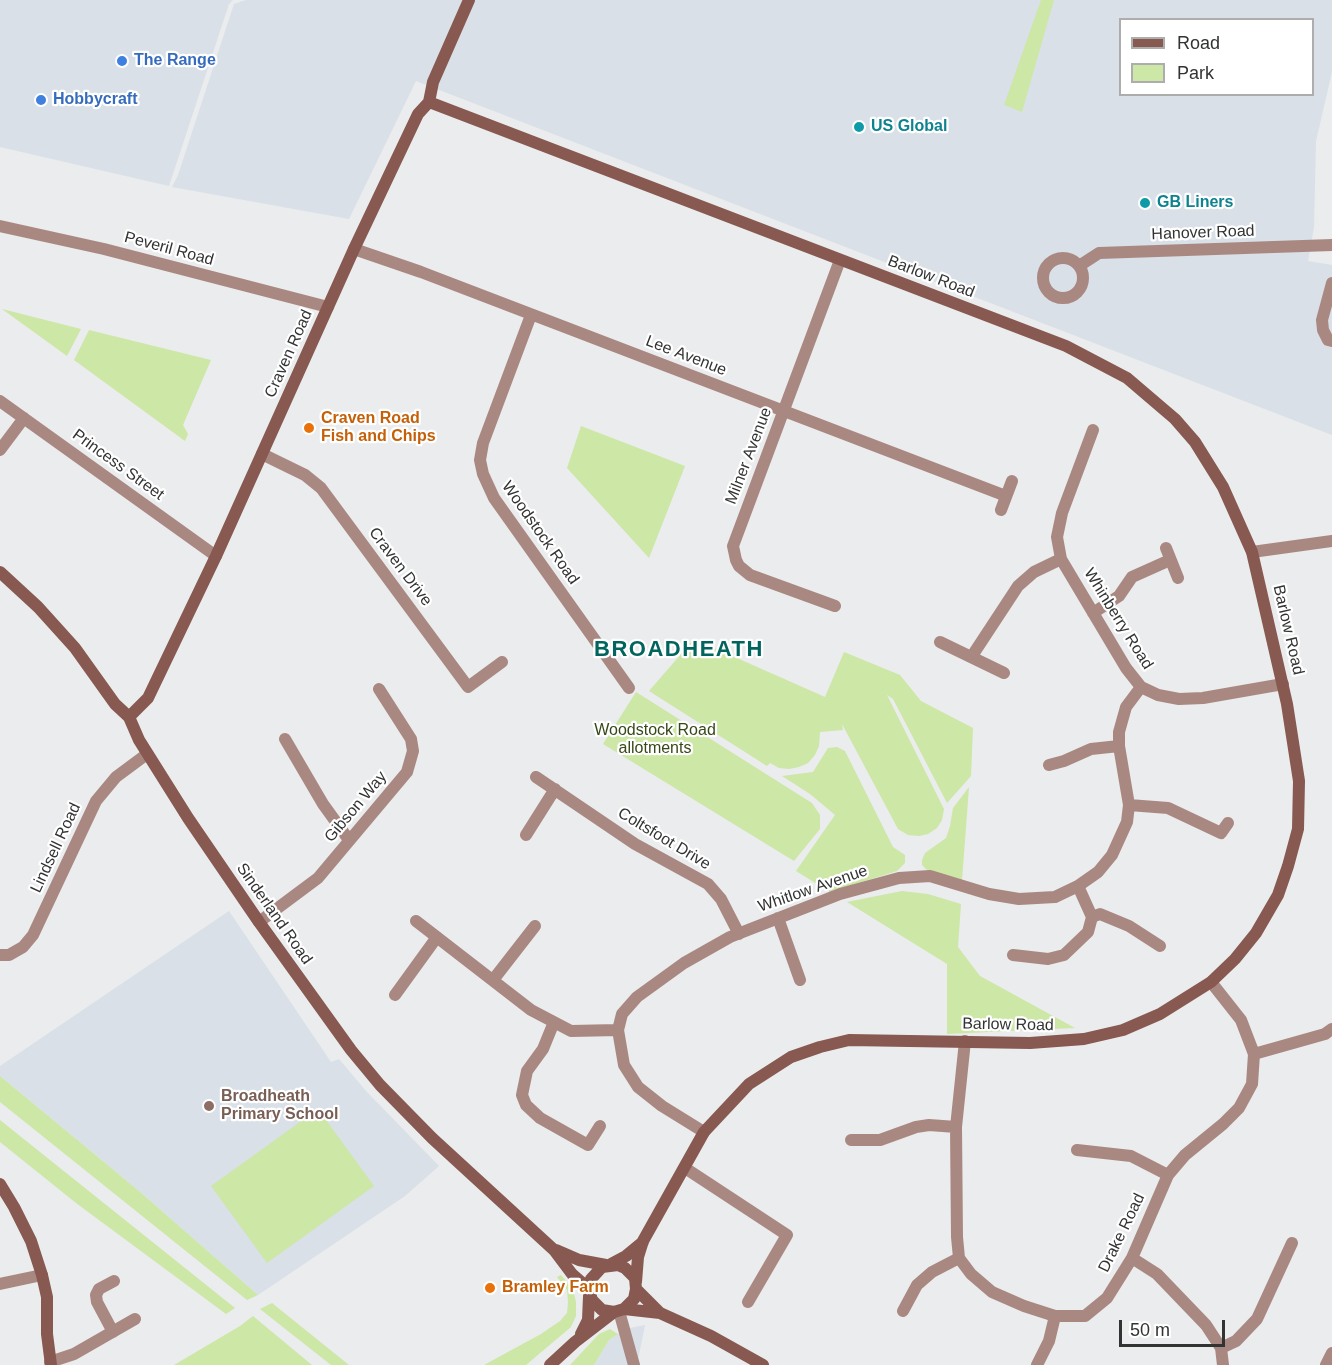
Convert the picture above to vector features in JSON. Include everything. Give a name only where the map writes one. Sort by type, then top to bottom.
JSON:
[{"type":"street","name":"Craven Road","points":[[129,717],[148,698],[216,556],[354,249],[418,114],[429,102],[433,82],[469,0]]},
{"type":"street","name":"Barlow Road","points":[[429,102],[1066,346],[1127,378],[1176,419],[1195,442],[1223,487],[1252,552],[1283,684],[1299,781],[1298,829],[1278,895],[1256,933],[1235,959],[1211,982],[1160,1014],[1123,1030],[1084,1039],[1060,1042],[849,1041],[820,1047],[791,1057],[749,1084],[704,1132],[644,1241],[638,1257],[636,1286]]},
{"type":"street","name":"Peveril Road","points":[[0,226],[104,249],[328,307]]},
{"type":"street","name":"Hanover Road","points":[[1079,266],[1099,253],[1332,245]]},
{"type":"street","name":"Lee Avenue","points":[[354,249],[1006,496]]},
{"type":"street","name":"Milner Avenue","points":[[835,606],[750,575],[739,566],[734,553],[735,539],[840,261]]},
{"type":"street","points":[[1332,283],[1322,320],[1323,330],[1328,340],[1332,341]]},
{"type":"street","name":"Woodstock Road","points":[[531,315],[483,442],[480,460],[483,474],[494,498],[629,688]]},
{"type":"street","name":"Princess Street","points":[[0,401],[216,556]]},
{"type":"street","points":[[0,450],[24,418]]},
{"type":"street","name":"Whinberry Road","points":[[1093,430],[1062,513],[1057,537],[1062,559],[1126,668],[1141,687],[1158,695],[1179,699],[1203,699],[1283,684]]},
{"type":"street","name":"Craven Drive","points":[[262,454],[305,475],[321,488],[468,687],[502,662]]},
{"type":"street","points":[[1001,510],[1011,481]]},
{"type":"street","points":[[1252,552],[1332,541]]},
{"type":"street","points":[[1093,613],[1119,596],[1132,577],[1168,554],[1178,578]]},
{"type":"street","points":[[972,656],[1018,586],[1034,572],[1062,559]]},
{"type":"street","name":"Sinderland Road","points":[[0,572],[38,607],[75,648],[115,704],[129,717],[147,754],[259,922],[330,1023],[380,1084],[432,1138],[555,1250],[572,1274],[589,1291],[596,1306],[602,1310],[660,1313],[711,1336],[763,1365]]},
{"type":"street","points":[[940,642],[1004,673]]},
{"type":"street","name":"Whitlow Avenue","points":[[618,1030],[622,1014],[637,997],[684,963],[739,934],[840,894],[899,878],[930,876],[989,894],[1019,899],[1055,897],[1077,886],[1098,872],[1112,855],[1127,822],[1129,805],[1119,746],[1121,719],[1126,707],[1141,687]]},
{"type":"street","name":"Gibson Way","points":[[259,922],[318,878],[407,772],[413,751],[411,739],[379,689]]},
{"type":"street","points":[[285,739],[323,804],[349,840]]},
{"type":"street","points":[[1049,765],[1091,749],[1119,746]]},
{"type":"street","name":"Lindsell Road","points":[[0,955],[9,956],[23,947],[33,935],[96,801],[116,777],[147,754]]},
{"type":"street","name":"Coltsfoot Drive","points":[[536,777],[635,844],[708,884],[721,898],[739,934]]},
{"type":"street","points":[[526,835],[555,789]]},
{"type":"street","points":[[1129,805],[1168,808],[1221,833],[1228,823]]},
{"type":"street","points":[[1013,955],[1048,959],[1064,955],[1088,932],[1092,917],[1077,886]]},
{"type":"street","points":[[1092,917],[1100,915],[1129,926],[1160,946]]},
{"type":"street","points":[[778,918],[800,980]]},
{"type":"street","points":[[416,921],[531,1011],[571,1031],[618,1030],[624,1065],[638,1087],[662,1106],[704,1132]]},
{"type":"street","points":[[493,980],[535,926]]},
{"type":"street","points":[[395,995],[437,937]]},
{"type":"street","name":"Drake Road","points":[[959,1258],[971,1274],[992,1292],[1055,1316],[1085,1316],[1107,1298],[1132,1258],[1168,1175],[1185,1155],[1239,1108],[1252,1084],[1254,1054],[1241,1020],[1211,982]]},
{"type":"street","points":[[554,1022],[543,1049],[527,1071],[522,1095],[526,1106],[540,1118],[588,1145],[600,1126]]},
{"type":"street","points":[[1254,1054],[1325,1034],[1332,1029]]},
{"type":"street","points":[[903,1311],[916,1285],[932,1272],[959,1258],[956,1127],[965,1041]]},
{"type":"street","points":[[851,1140],[880,1140],[916,1127],[929,1125],[956,1127]]},
{"type":"street","points":[[1077,1150],[1131,1156],[1168,1175]]},
{"type":"street","points":[[685,1168],[787,1235],[748,1302]]},
{"type":"street","points":[[0,1184],[31,1241],[42,1275],[47,1297],[50,1364],[74,1354],[135,1319]]},
{"type":"street","name":"Barlow Road","points":[[608,1265],[626,1256],[644,1241]]},
{"type":"street","points":[[1221,1348],[1236,1341],[1257,1319],[1292,1243]]},
{"type":"street","name":"Sinderland Road","points":[[555,1250],[579,1260],[625,1268],[631,1272],[636,1286],[660,1313]]},
{"type":"street","points":[[1132,1258],[1157,1274],[1206,1325],[1221,1348],[1223,1365]]},
{"type":"street","points":[[575,1342],[588,1320],[591,1279],[595,1272],[608,1265]]},
{"type":"street","points":[[0,1284],[42,1275]]},
{"type":"street","points":[[113,1332],[97,1302],[96,1295],[99,1289],[114,1281]]},
{"type":"street","points":[[550,1365],[575,1342],[634,1299],[636,1286]]},
{"type":"street","points":[[619,1311],[634,1365]]},
{"type":"street","points":[[1037,1365],[1049,1341],[1055,1316]]},
{"type":"street","points":[[1326,1365],[1332,1353]]},
{"type":"shaded area","points":[[0,0],[233,0],[229,4],[169,186],[0,147]]},
{"type":"shaded area","points":[[246,0],[1332,0],[1332,72],[1316,141],[1314,227],[1308,261],[1332,265],[1332,435],[416,81],[349,219],[172,187],[178,175],[234,4]]},
{"type":"shaded area","name":"Broadheath Primary School","points":[[229,911],[331,1062],[339,1059],[366,1091],[439,1166],[405,1196],[258,1295],[139,1191],[0,1076],[0,1066]]},
{"type":"shaded area","points":[[645,1325],[637,1365],[594,1365],[609,1340],[625,1329]]},
{"type":"green space","points":[[1041,0],[1054,0],[1022,112],[1004,105]]},
{"type":"green space","points":[[2,309],[81,329],[67,356]]},
{"type":"green space","points":[[89,330],[211,360],[183,425],[188,434],[185,441],[74,360]]},
{"type":"green space","points":[[581,426],[685,466],[649,558],[567,468]]},
{"type":"green space","points":[[694,639],[825,697],[844,652],[900,675],[921,701],[973,728],[971,776],[947,803],[893,699],[887,695],[944,809],[942,820],[937,828],[928,834],[908,835],[898,829],[842,724],[843,730],[820,732],[819,746],[808,763],[789,769],[779,768],[770,763],[767,766],[649,691]]},
{"type":"green space","name":"Woodstock Road allotments","points":[[636,692],[812,803],[820,815],[820,829],[794,861],[603,744]]},
{"type":"green space","points":[[837,747],[845,751],[893,847],[905,855],[905,863],[897,871],[830,892],[796,871],[835,815],[810,794],[782,776],[813,772],[828,748]]},
{"type":"green space","points":[[969,787],[962,880],[927,870],[922,865],[922,860],[925,853],[946,838],[953,808]]},
{"type":"green space","points":[[902,891],[928,894],[961,904],[958,947],[980,976],[1075,1028],[947,1034],[947,964],[847,902]]},
{"type":"green space","points":[[0,1076],[139,1191],[258,1295],[247,1300],[0,1102]]},
{"type":"green space","points":[[318,1109],[374,1186],[267,1263],[211,1186]]},
{"type":"green space","points":[[0,1120],[235,1308],[226,1314],[76,1203],[0,1142]]},
{"type":"green space","points":[[561,1275],[573,1289],[576,1302],[576,1316],[571,1327],[526,1365],[484,1365],[541,1334],[560,1321],[567,1313],[567,1290],[557,1277]]},
{"type":"green space","points":[[272,1303],[349,1365],[331,1365],[260,1309]]},
{"type":"green space","points":[[253,1316],[312,1365],[174,1365],[240,1326]]},
{"type":"green space","points":[[610,1329],[618,1334],[609,1340],[594,1365],[570,1365],[599,1334]]},
{"type":"place","name":"The Range","points":[[122,61]]},
{"type":"place","name":"Hobbycraft","points":[[41,100]]},
{"type":"place","name":"US Global","points":[[859,127]]},
{"type":"place","name":"GB Liners","points":[[1145,203]]},
{"type":"place","name":"Craven Road Fish and Chips","points":[[309,428]]},
{"type":"place","name":"Broadheath Primary School","points":[[209,1106]]},
{"type":"place","name":"Bramley Farm","points":[[490,1288]]},
{"type":"district","name":"BROADHEATH","points":[[679,650]]}]
